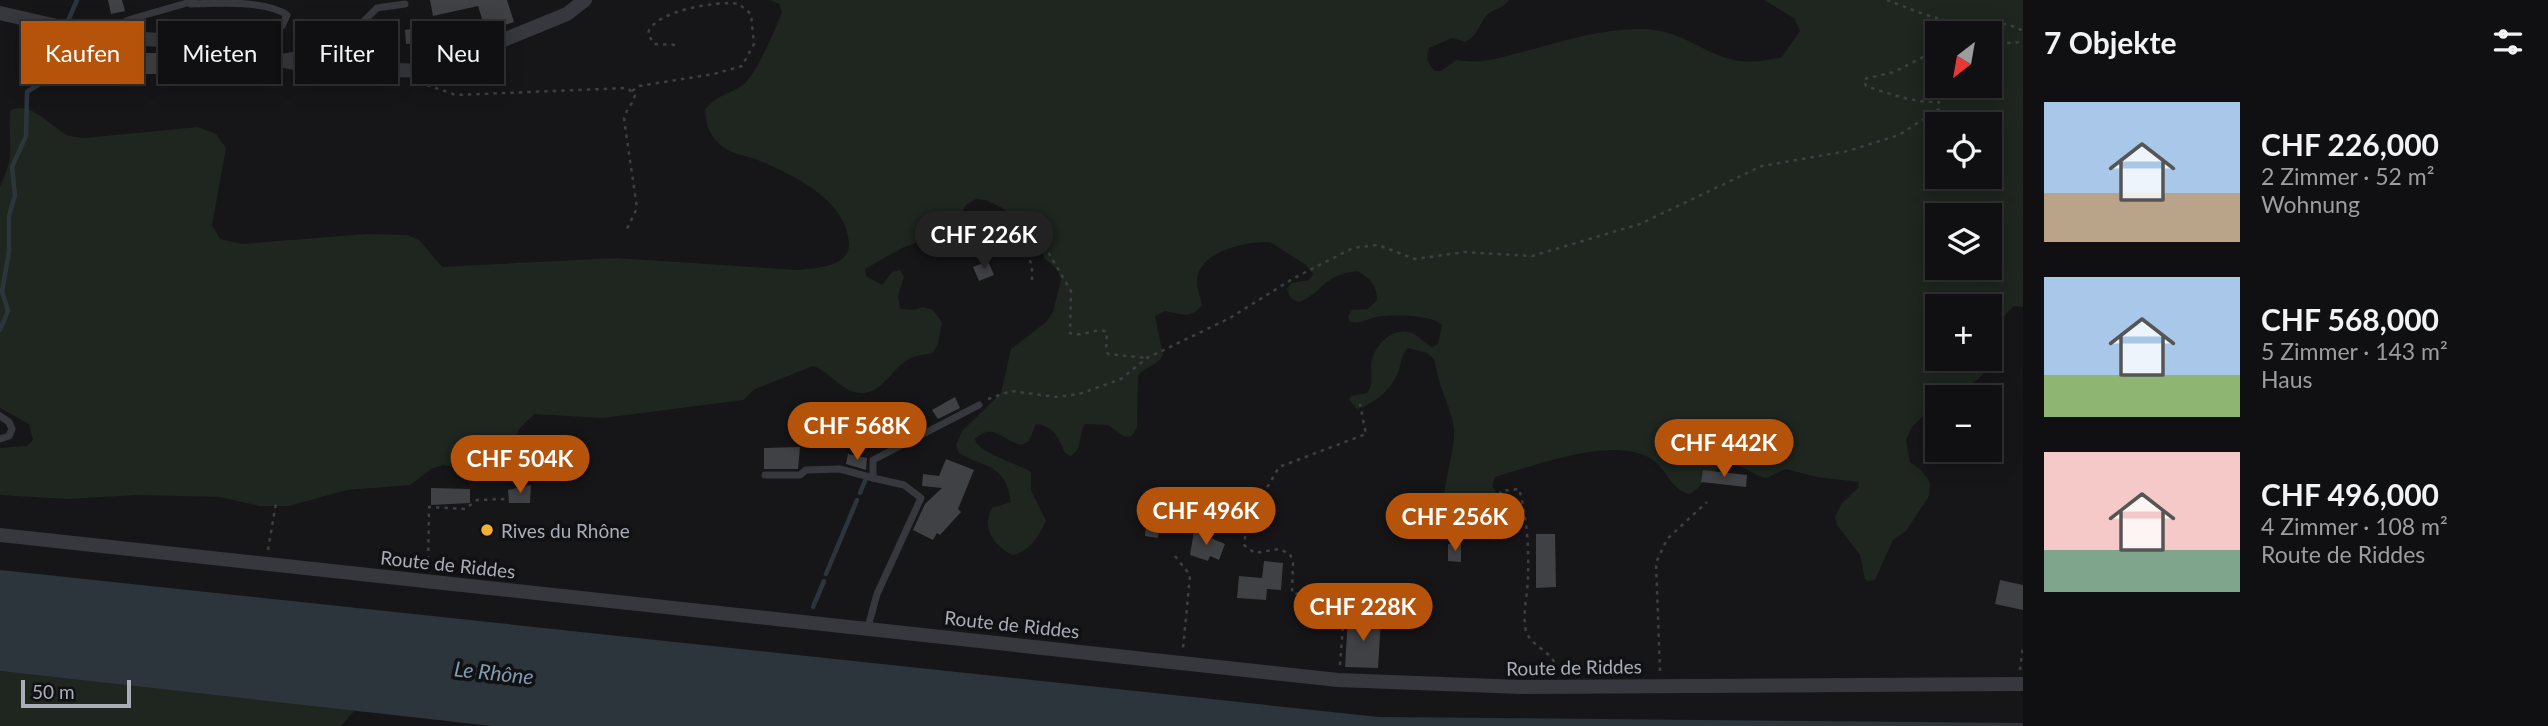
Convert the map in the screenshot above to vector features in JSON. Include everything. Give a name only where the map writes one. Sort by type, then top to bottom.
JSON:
[{"type":"street","points":[[398,71],[458,69],[501,41],[567,14],[585,0]]},
{"type":"street","points":[[0,13],[35,21]]},
{"type":"street","name":"Route de Riddes","points":[[0,535],[1338,680],[1425,685],[1558,686],[2020,684]]},
{"type":"lane","points":[[126,21],[193,2],[280,10],[287,15],[281,26]]},
{"type":"lane","points":[[281,58],[302,54],[356,29],[377,8],[405,4]]},
{"type":"lane","points":[[873,478],[873,460],[979,405]]},
{"type":"lane","points":[[0,416],[9,422],[12,429],[9,436],[0,439]]},
{"type":"lane","points":[[765,475],[800,475],[806,470],[840,469],[904,485],[921,498],[877,594],[867,627]]},
{"type":"path","points":[[1887,0],[1954,22],[2014,25],[2023,31]]},
{"type":"path","points":[[632,91],[639,86],[714,74],[741,66],[754,44],[751,14],[739,4],[715,5],[663,15],[649,28],[648,34],[654,44],[677,45]]},
{"type":"path","points":[[2002,43],[2023,42]]},
{"type":"path","points":[[979,405],[994,395],[1011,391],[1057,397],[1079,394],[1121,379],[1147,358],[1230,318],[1294,278],[1353,248],[1377,245],[1415,259],[1465,252],[1532,256],[1640,224],[1762,166],[1848,151],[1899,135],[1939,109],[1939,102],[1925,103],[1888,94],[1862,82],[1865,76],[1894,72],[1925,56]]},
{"type":"path","points":[[398,71],[440,92],[456,95],[627,88],[632,91],[635,94],[634,101],[625,110],[624,119],[637,208],[626,231]]},
{"type":"path","points":[[1031,280],[1032,265],[1023,247],[1028,240],[1048,251],[1071,291],[1070,332],[1077,335],[1101,330],[1107,332],[1108,354],[1147,358]]},
{"type":"path","points":[[1338,680],[1343,626],[1331,598],[1292,593],[1293,563],[1290,554],[1279,549],[1255,553],[1244,545],[1245,529],[1249,509],[1261,498],[1279,467],[1366,434],[1360,404]]},
{"type":"path","points":[[1480,532],[1496,509],[1501,491],[1519,489],[1525,510],[1528,574],[1524,628],[1534,645],[1548,653],[1557,667],[1558,686]]},
{"type":"path","points":[[428,582],[429,508],[465,509],[477,500],[505,499]]},
{"type":"path","points":[[1661,685],[1656,563],[1667,539],[1707,502]]},
{"type":"path","points":[[266,564],[276,503]]},
{"type":"path","points":[[1175,556],[1190,575],[1182,663]]},
{"type":"path","points":[[2020,684],[2023,645]]},
{"type":"shaded area","points":[[770,0],[1509,0],[1486,16],[1469,40],[1465,42],[1452,38],[1429,48],[1429,63],[1435,71],[1441,71],[1457,60],[1494,59],[1584,36],[1626,29],[1660,31],[1739,61],[1782,57],[1800,31],[1795,19],[1764,0],[2023,0],[2023,307],[2014,306],[2002,320],[2002,294],[1925,294],[1925,371],[1985,371],[1970,385],[1925,385],[1925,415],[1912,427],[1906,440],[1910,462],[1921,470],[1930,482],[1929,496],[1906,531],[1893,540],[1875,580],[1869,581],[1865,579],[1860,555],[1837,525],[1835,518],[1841,504],[1858,488],[1859,482],[1817,477],[1786,469],[1766,478],[1739,466],[1728,465],[1716,470],[1690,494],[1678,489],[1650,458],[1634,452],[1595,451],[1552,460],[1495,477],[1492,486],[1506,510],[1510,524],[1505,535],[1496,540],[1455,528],[1445,518],[1444,508],[1454,432],[1435,360],[1427,353],[1408,348],[1396,377],[1383,394],[1357,409],[1349,400],[1351,396],[1367,393],[1374,354],[1388,337],[1400,331],[1407,332],[1432,347],[1438,344],[1442,325],[1430,319],[1402,316],[1350,322],[1348,316],[1352,310],[1368,309],[1377,300],[1372,283],[1358,271],[1337,276],[1299,302],[1291,299],[1287,289],[1291,283],[1309,280],[1313,274],[1306,265],[1270,242],[1237,246],[1214,256],[1199,272],[1197,286],[1202,305],[1190,314],[1165,311],[1155,316],[1163,355],[1158,362],[1138,375],[1137,427],[1132,436],[1125,437],[1108,425],[1085,424],[1079,445],[1071,456],[1065,453],[1051,430],[1042,425],[1036,424],[1029,441],[1021,445],[992,432],[981,434],[975,439],[983,449],[1031,472],[1031,490],[1046,521],[1029,547],[1012,555],[994,541],[988,529],[992,508],[1011,502],[1004,480],[992,468],[959,453],[956,445],[962,431],[1001,393],[1011,349],[1046,322],[1053,312],[1061,280],[1058,270],[1044,258],[1039,241],[1029,228],[1002,208],[986,200],[976,199],[967,204],[949,231],[902,248],[865,269],[866,276],[882,285],[892,272],[900,270],[904,277],[898,296],[900,309],[914,310],[923,307],[933,310],[942,322],[938,344],[933,353],[907,360],[884,383],[870,392],[848,390],[813,366],[755,389],[743,400],[603,418],[534,414],[520,428],[496,473],[443,465],[431,469],[410,485],[347,490],[289,506],[259,506],[220,497],[138,495],[67,499],[0,495],[0,448],[27,446],[33,440],[29,424],[0,408],[0,186],[10,157],[10,111],[17,108],[32,111],[67,135],[85,138],[198,127],[216,134],[226,148],[212,225],[220,239],[242,244],[366,234],[407,235],[419,240],[442,267],[616,258],[797,270],[830,265],[844,257],[849,243],[839,214],[816,191],[787,173],[723,147],[712,135],[705,110],[751,76],[782,12],[779,4]]},
{"type":"shaded area","points":[[0,671],[355,710],[341,726],[0,726]]},
{"type":"water","name":"Le Rhône","points":[[0,570],[1379,717],[2023,723],[2023,726],[492,726],[0,671]]},
{"type":"building","points":[[108,0],[122,0],[125,11],[111,14]]},
{"type":"building","points":[[430,0],[507,0],[514,22],[504,25],[504,21],[483,21],[478,6],[433,16]]},
{"type":"building","points":[[412,29],[412,43],[406,44],[405,30]]},
{"type":"building","points":[[144,53],[158,53],[158,74],[144,74]]},
{"type":"building","points":[[988,261],[994,275],[979,281],[973,267]]},
{"type":"building","points":[[955,397],[960,408],[938,419],[932,410]]},
{"type":"building","points":[[910,404],[917,430],[893,435],[887,410]]},
{"type":"building","points":[[800,447],[798,469],[764,469],[764,448]]},
{"type":"building","points":[[848,454],[867,458],[866,470],[846,464]]},
{"type":"building","points":[[946,459],[974,470],[958,509],[961,512],[940,535],[937,533],[933,540],[913,530],[925,504],[942,488],[922,486],[923,474],[939,476]]},
{"type":"building","points":[[1703,470],[1747,475],[1746,487],[1701,482]]},
{"type":"building","points":[[531,485],[530,503],[509,503],[508,490]]},
{"type":"building","points":[[431,488],[470,489],[470,503],[431,505]]},
{"type":"building","points":[[1146,522],[1160,524],[1158,538],[1145,536]]},
{"type":"building","points":[[1194,531],[1225,544],[1219,560],[1210,556],[1208,561],[1190,555]]},
{"type":"building","points":[[1536,534],[1555,534],[1556,587],[1536,588]]},
{"type":"building","points":[[1448,544],[1461,544],[1461,562],[1448,561]]},
{"type":"building","points":[[1264,561],[1283,563],[1281,590],[1267,589],[1266,600],[1237,598],[1239,576],[1262,578]]},
{"type":"building","points":[[2000,580],[2023,585],[2023,610],[1995,604]]},
{"type":"building","points":[[1348,617],[1381,619],[1378,668],[1345,667]]},
{"type":"waterway","points":[[68,21],[77,0]]},
{"type":"waterway","points":[[0,330],[8,311],[2,291],[9,252],[9,216],[15,195],[12,167],[26,136],[27,92],[39,84]]},
{"type":"waterway","points":[[860,493],[865,481]]},
{"type":"waterway","points":[[826,574],[857,500]]},
{"type":"waterway","points":[[813,607],[824,581]]},
{"type":"place","name":"Rives du Rhône","points":[[487,530]]}]
